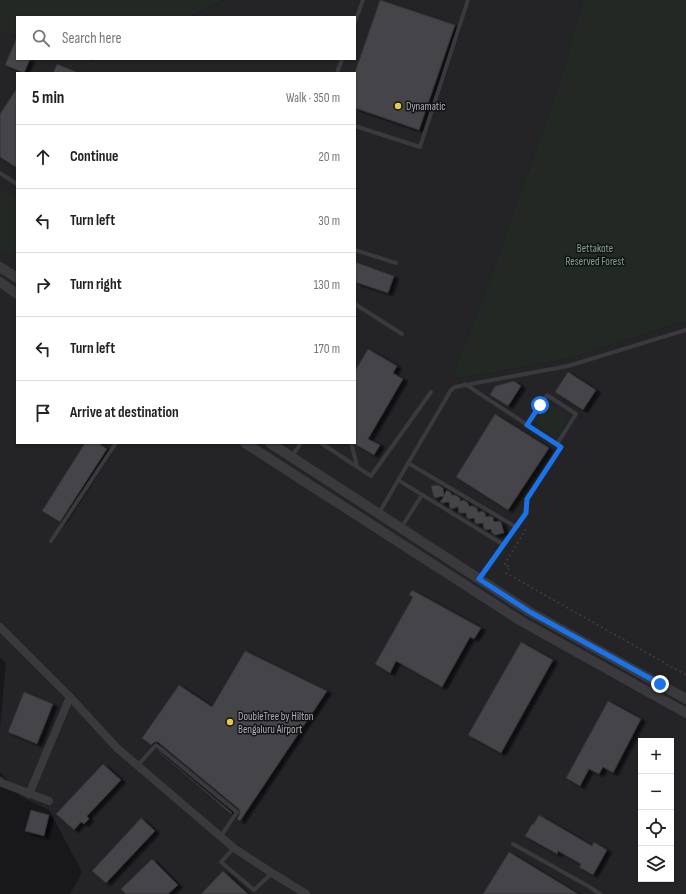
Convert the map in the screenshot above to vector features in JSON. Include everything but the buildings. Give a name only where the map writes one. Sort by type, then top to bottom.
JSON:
[{"type":"street","points":[[0,267],[16,277]]},
{"type":"street","points":[[0,282],[16,293]]},
{"type":"street","points":[[247,444],[521,621],[686,713]]},
{"type":"street","points":[[272,444],[530,612],[686,699]]},
{"type":"street","points":[[0,627],[70,697],[117,748],[234,848],[272,874],[306,894]]},
{"type":"street","points":[[29,794],[70,697]]},
{"type":"street","points":[[0,781],[48,801]]},
{"type":"lane","points":[[356,19],[363,0]]},
{"type":"lane","points":[[356,126],[420,147],[468,0]]},
{"type":"lane","points":[[337,72],[342,60]]},
{"type":"lane","points":[[0,173],[16,183]]},
{"type":"lane","points":[[356,250],[396,262]]},
{"type":"lane","points":[[356,305],[402,334]]},
{"type":"lane","points":[[378,514],[451,390],[455,387],[568,366],[686,330]]},
{"type":"lane","points":[[465,384],[561,447],[527,499],[526,513],[479,579]]},
{"type":"lane","points":[[323,444],[371,476],[431,392]]},
{"type":"lane","points":[[527,425],[547,395],[576,414],[557,444]]},
{"type":"lane","points":[[51,541],[115,444]]},
{"type":"lane","points":[[291,457],[300,444]]},
{"type":"lane","points":[[352,446],[357,466]]},
{"type":"lane","points":[[408,463],[516,528]]},
{"type":"lane","points":[[398,480],[504,545]]},
{"type":"lane","points":[[401,528],[422,495]]},
{"type":"lane","points":[[138,766],[156,745],[237,812],[221,836]]},
{"type":"lane","points":[[513,844],[600,894]]},
{"type":"lane","points":[[234,848],[221,862],[254,890],[272,874]]},
{"type":"path","points":[[526,529],[504,565],[510,567],[506,573],[686,675]]},
{"type":"shaded area","points":[[224,0],[583,0],[560,83],[487,287],[451,380],[567,359],[686,322],[686,894],[70,894],[82,872],[49,810],[20,796],[0,772],[0,728],[6,663],[0,657],[0,35],[3,31],[16,36],[16,60],[356,60],[356,16],[191,16]]},
{"type":"green space","points":[[0,0],[224,0],[191,16],[16,16],[16,36],[3,31],[0,35]]},
{"type":"green space","name":"Bettakote Reserved Forest","points":[[583,0],[686,0],[686,322],[567,359],[451,380],[487,287],[560,83]]},
{"type":"green space","points":[[0,189],[16,199],[16,257],[0,248]]},
{"type":"green space","points":[[548,403],[569,416],[555,437],[535,423]]},
{"type":"place","name":"Dynamatic","points":[[398,106]]},
{"type":"place","name":"DoubleTree by Hilton Bengaluru Airport","points":[[230,722]]},
{"type":"route","points":[[540,405],[527,425],[561,447],[527,499],[526,513],[479,579],[530,612],[660,684]]}]
